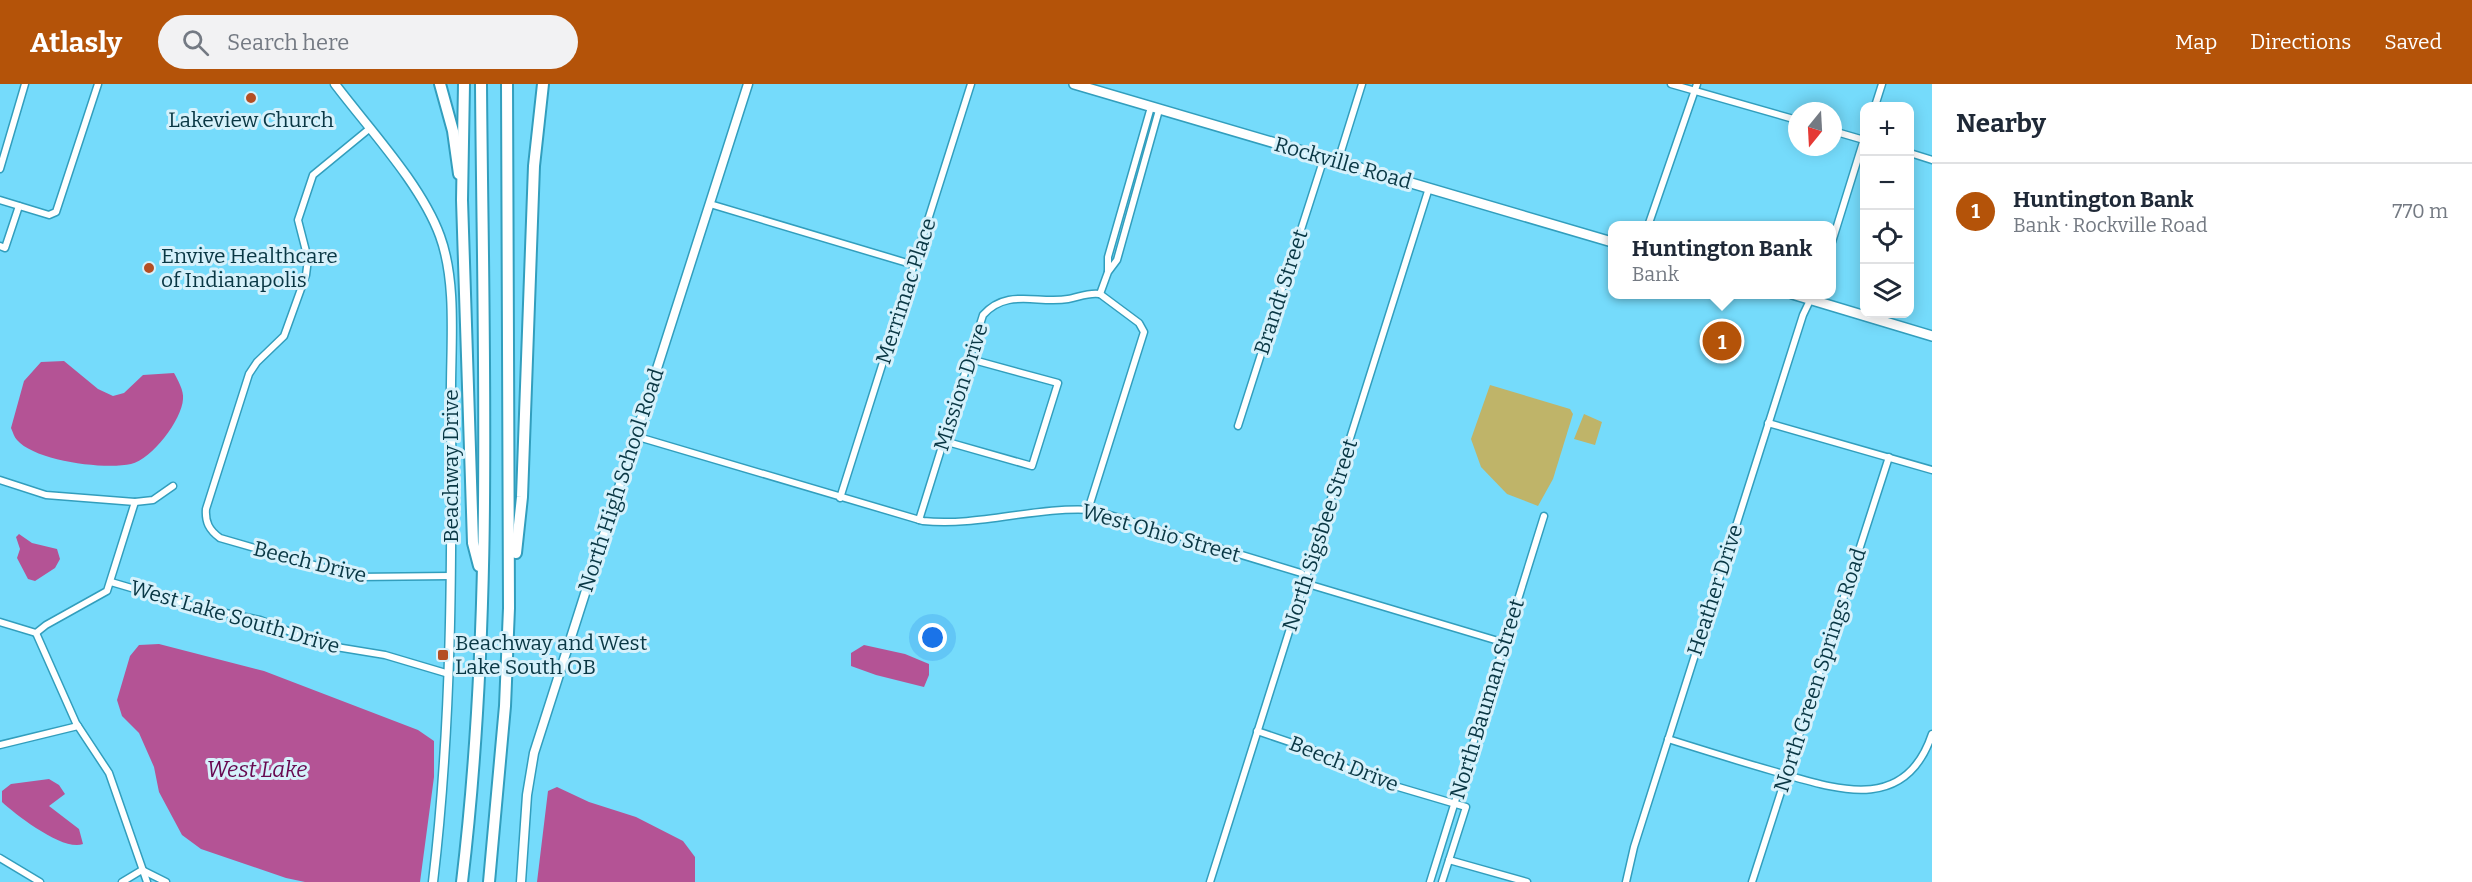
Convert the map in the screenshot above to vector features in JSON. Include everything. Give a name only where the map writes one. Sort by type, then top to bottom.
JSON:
[{"type":"highway","points":[[440,84],[453,131],[462,200]]},
{"type":"highway","points":[[464,84],[462,200],[473,543],[483,582]]},
{"type":"highway","points":[[462,882],[477,741],[483,582],[481,84]]},
{"type":"highway","points":[[489,882],[504,717],[509,608],[507,84]]},
{"type":"highway","points":[[509,608],[522,497],[532,209],[536,134],[543,84]]},
{"type":"main road","name":"Rockville Road","points":[[1074,84],[1608,241]]},
{"type":"main road","points":[[1818,299],[1932,336]]},
{"type":"street","points":[[0,169],[25,84]]},
{"type":"street","points":[[0,201],[49,215],[57,211],[98,84]]},
{"type":"street","name":"Beachway Drive","points":[[335,84],[426,206],[440,235],[447,261],[450,288],[449,675],[448,717],[433,882]]},
{"type":"street","name":"North High School Road","points":[[521,882],[528,784],[534,753],[748,84]]},
{"type":"street","name":"Merrimac Place","points":[[840,498],[971,84]]},
{"type":"street","points":[[1338,161],[1362,84]]},
{"type":"street","points":[[1671,84],[1696,87],[1788,117]]},
{"type":"street","points":[[1876,102],[1882,84]]},
{"type":"street","points":[[1649,221],[1696,87]]},
{"type":"street","points":[[1088,510],[1144,332],[1139,323],[1100,294],[1108,272],[1117,260],[1155,109]]},
{"type":"street","name":"Beech Drive","points":[[369,129],[313,175],[298,220],[307,253],[306,273],[284,336],[257,362],[249,374],[206,509],[209,528],[224,539],[356,577],[451,576]]},
{"type":"street","points":[[1842,134],[1860,139]]},
{"type":"street","points":[[1836,229],[1860,153]]},
{"type":"street","points":[[1914,154],[1932,160]]},
{"type":"street","name":"Brandt Street","points":[[1238,426],[1324,158]]},
{"type":"street","name":"North Sigsbee Street","points":[[1210,882],[1429,188]]},
{"type":"street","points":[[710,204],[914,265]]},
{"type":"street","points":[[0,246],[5,248],[18,206]]},
{"type":"street","name":"Mission Drive","points":[[919,520],[983,315],[1000,302],[1013,298],[1058,300],[1100,294]]},
{"type":"street","name":"Heather Drive","points":[[1626,882],[1634,847],[1768,423],[1803,315],[1811,299]]},
{"type":"street","points":[[944,441],[1032,466],[1058,383],[970,358]]},
{"type":"street","points":[[1768,423],[1932,470]]},
{"type":"street","name":"West Ohio Street","points":[[635,436],[919,520],[954,522],[1058,509],[1088,510],[1301,573],[1311,585],[1504,643]]},
{"type":"street","name":"North Green Springs Road","points":[[1752,882],[1889,457]]},
{"type":"street","points":[[0,480],[46,495],[135,502],[159,497],[173,486]]},
{"type":"street","points":[[111,582],[135,502]]},
{"type":"street","name":"North Bauman Street","points":[[1430,882],[1544,516]]},
{"type":"street","name":"West Lake South Drive","points":[[36,633],[46,625],[101,596],[111,582],[196,607],[260,620],[324,645],[385,656],[449,675]]},
{"type":"street","points":[[0,622],[36,633],[78,726],[109,773],[147,882]]},
{"type":"street","points":[[0,745],[78,726]]},
{"type":"street","name":"Beech Drive","points":[[1257,731],[1305,747],[1361,776],[1466,807]]},
{"type":"street","points":[[1668,739],[1847,791],[1880,788],[1901,777],[1916,764],[1932,734]]},
{"type":"street","name":"North Bauman Street","points":[[1442,882],[1466,807]]},
{"type":"street","points":[[0,858],[40,882]]},
{"type":"street","points":[[1449,860],[1527,882]]},
{"type":"street","points":[[122,882],[142,870]]},
{"type":"street","points":[[142,870],[166,882]]},
{"type":"shaded area","points":[[1490,385],[1570,409],[1573,414],[1553,479],[1538,506],[1507,494],[1481,467],[1471,439]]},
{"type":"shaded area","points":[[1584,414],[1602,422],[1595,445],[1574,439]]},
{"type":"water","points":[[64,361],[98,389],[113,396],[124,393],[143,375],[174,373],[183,396],[181,408],[172,427],[148,455],[139,461],[119,466],[71,462],[26,447],[16,439],[11,428],[24,381],[41,362]]},
{"type":"water","points":[[19,534],[32,543],[57,549],[60,559],[55,568],[35,581],[28,579],[17,558],[20,549],[16,537]]},
{"type":"water","name":"West Lake","points":[[159,644],[264,671],[418,730],[434,741],[434,777],[420,882],[305,882],[286,878],[201,849],[182,835],[159,792],[154,767],[139,733],[122,716],[117,700],[130,656],[139,645]]},
{"type":"water","points":[[864,645],[905,654],[929,664],[929,675],[924,687],[851,666],[851,653]]},
{"type":"water","points":[[49,779],[59,785],[65,794],[49,806],[79,829],[83,844],[64,843],[53,838],[2,802],[2,791],[11,784]]},
{"type":"water","points":[[557,787],[589,802],[636,817],[683,841],[695,857],[695,882],[537,882],[548,791]]},
{"type":"place","name":"Lakeview Church","points":[[251,98]]},
{"type":"place","name":"Envive Healthcare of Indianapolis","points":[[149,268]]},
{"type":"place","name":"Huntington Bank","points":[[1722,341]]},
{"type":"place","name":"Beachway and West Lake South OB","points":[[443,655]]}]
